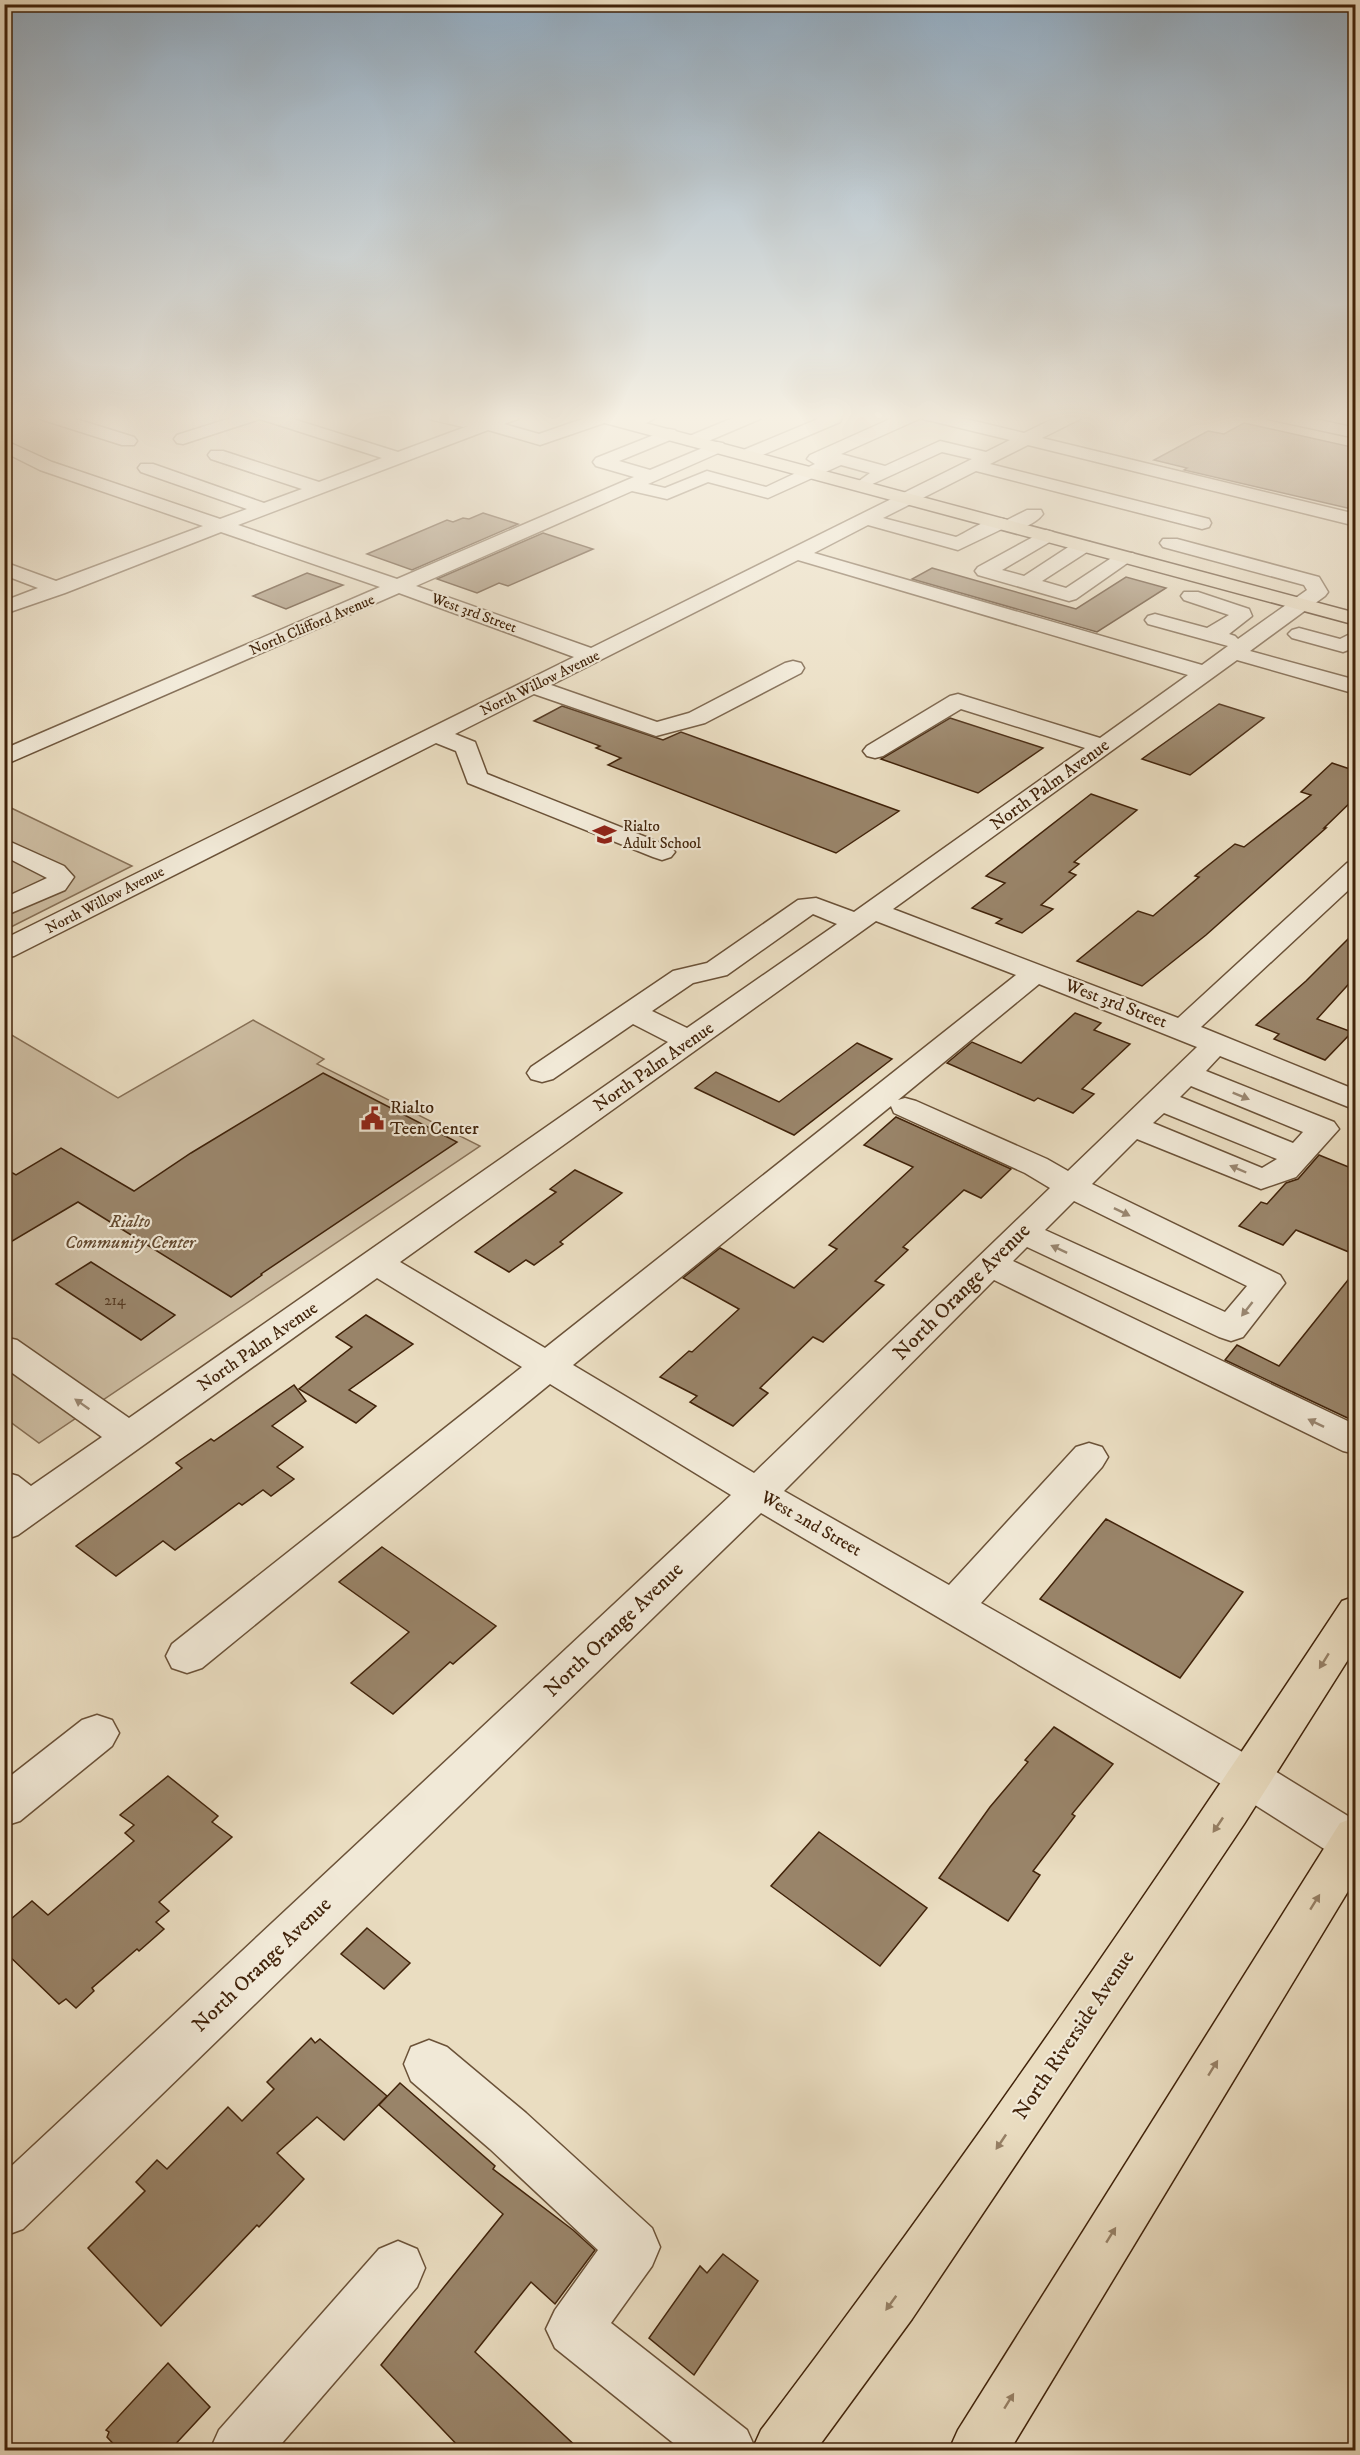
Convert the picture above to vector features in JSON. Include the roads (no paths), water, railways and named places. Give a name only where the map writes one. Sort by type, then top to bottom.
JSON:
[{"type":"main road","points":[[1024,530],[1214,581],[1310,592],[1356,619]]},
{"type":"main road","name":"North Riverside Avenue","points":[[781,2451],[893,2300],[1249,1778],[1356,1612]]},
{"type":"main road","points":[[978,2451],[1354,1842]]},
{"type":"street","points":[[4,608],[210,530]]},
{"type":"street","name":"West 3rd Street","points":[[230,530],[593,656]]},
{"type":"street","name":"North Clifford Avenue","points":[[4,758],[530,530]]},
{"type":"street","name":"North Willow Avenue","points":[[4,950],[846,530]]},
{"type":"street","points":[[905,530],[958,544],[992,530]]},
{"type":"street","points":[[1046,536],[985,571],[1069,595]]},
{"type":"street","points":[[1170,543],[1310,592]]},
{"type":"street","points":[[1026,583],[1083,546]]},
{"type":"street","points":[[797,554],[1028,621],[1227,657],[1356,687]]},
{"type":"street","points":[[1028,621],[1126,557]]},
{"type":"street","points":[[4,568],[58,589]]},
{"type":"street","points":[[1214,581],[1191,596],[1242,613],[1237,620],[1208,635],[1153,629],[1227,657]]},
{"type":"street","name":"North Palm Avenue","points":[[13,1506],[129,1437],[377,1263],[1103,747],[1227,657],[1310,592]]},
{"type":"street","points":[[1299,634],[1343,646],[1356,637]]},
{"type":"street","points":[[1208,635],[1227,657]]},
{"type":"street","points":[[533,686],[656,729],[697,718],[793,668]]},
{"type":"street","points":[[875,751],[958,701],[1103,747]]},
{"type":"street","points":[[435,734],[466,747],[476,778],[663,852]]},
{"type":"street","points":[[4,846],[55,871],[61,878],[56,884],[4,908]]},
{"type":"street","points":[[1182,1030],[1356,868]]},
{"type":"street","name":"West 3rd Street","points":[[631,1012],[683,977],[717,969],[807,906],[816,906],[866,917],[1036,973],[1356,1101]]},
{"type":"street","points":[[187,1656],[1036,973]]},
{"type":"street","points":[[542,1073],[631,1012],[690,1041]]},
{"type":"street","name":"North Orange Avenue","points":[[4,2210],[758,1494],[1022,1232],[1187,1074],[1215,1043]]},
{"type":"street","points":[[1133,1126],[1261,1179],[1285,1170],[1323,1129],[1187,1074]]},
{"type":"street","points":[[1160,1100],[1298,1156]]},
{"type":"street","points":[[905,1107],[1036,1166],[1070,1186],[1268,1282],[1231,1329],[1022,1232]]},
{"type":"street","name":"West 2nd Street","points":[[377,1263],[758,1494],[1249,1778],[1354,1842]]},
{"type":"street","points":[[990,1264],[1356,1441]]},
{"type":"street","points":[[4,1349],[129,1437]]},
{"type":"street","points":[[953,1607],[1089,1457]]},
{"type":"street","points":[[4,1807],[97,1733]]},
{"type":"street","points":[[429,2064],[508,2131],[633,2247],[574,2328],[727,2451]]},
{"type":"street","points":[[239,2451],[398,2268]]},
{"type":"place","name":"Rialto Adult School","points":[[605,835]]},
{"type":"place","name":"Rialto Teen Center","points":[[372,1118]]},
{"type":"park label","name":"Rialto Community Center","points":[[130,1232]]}]
